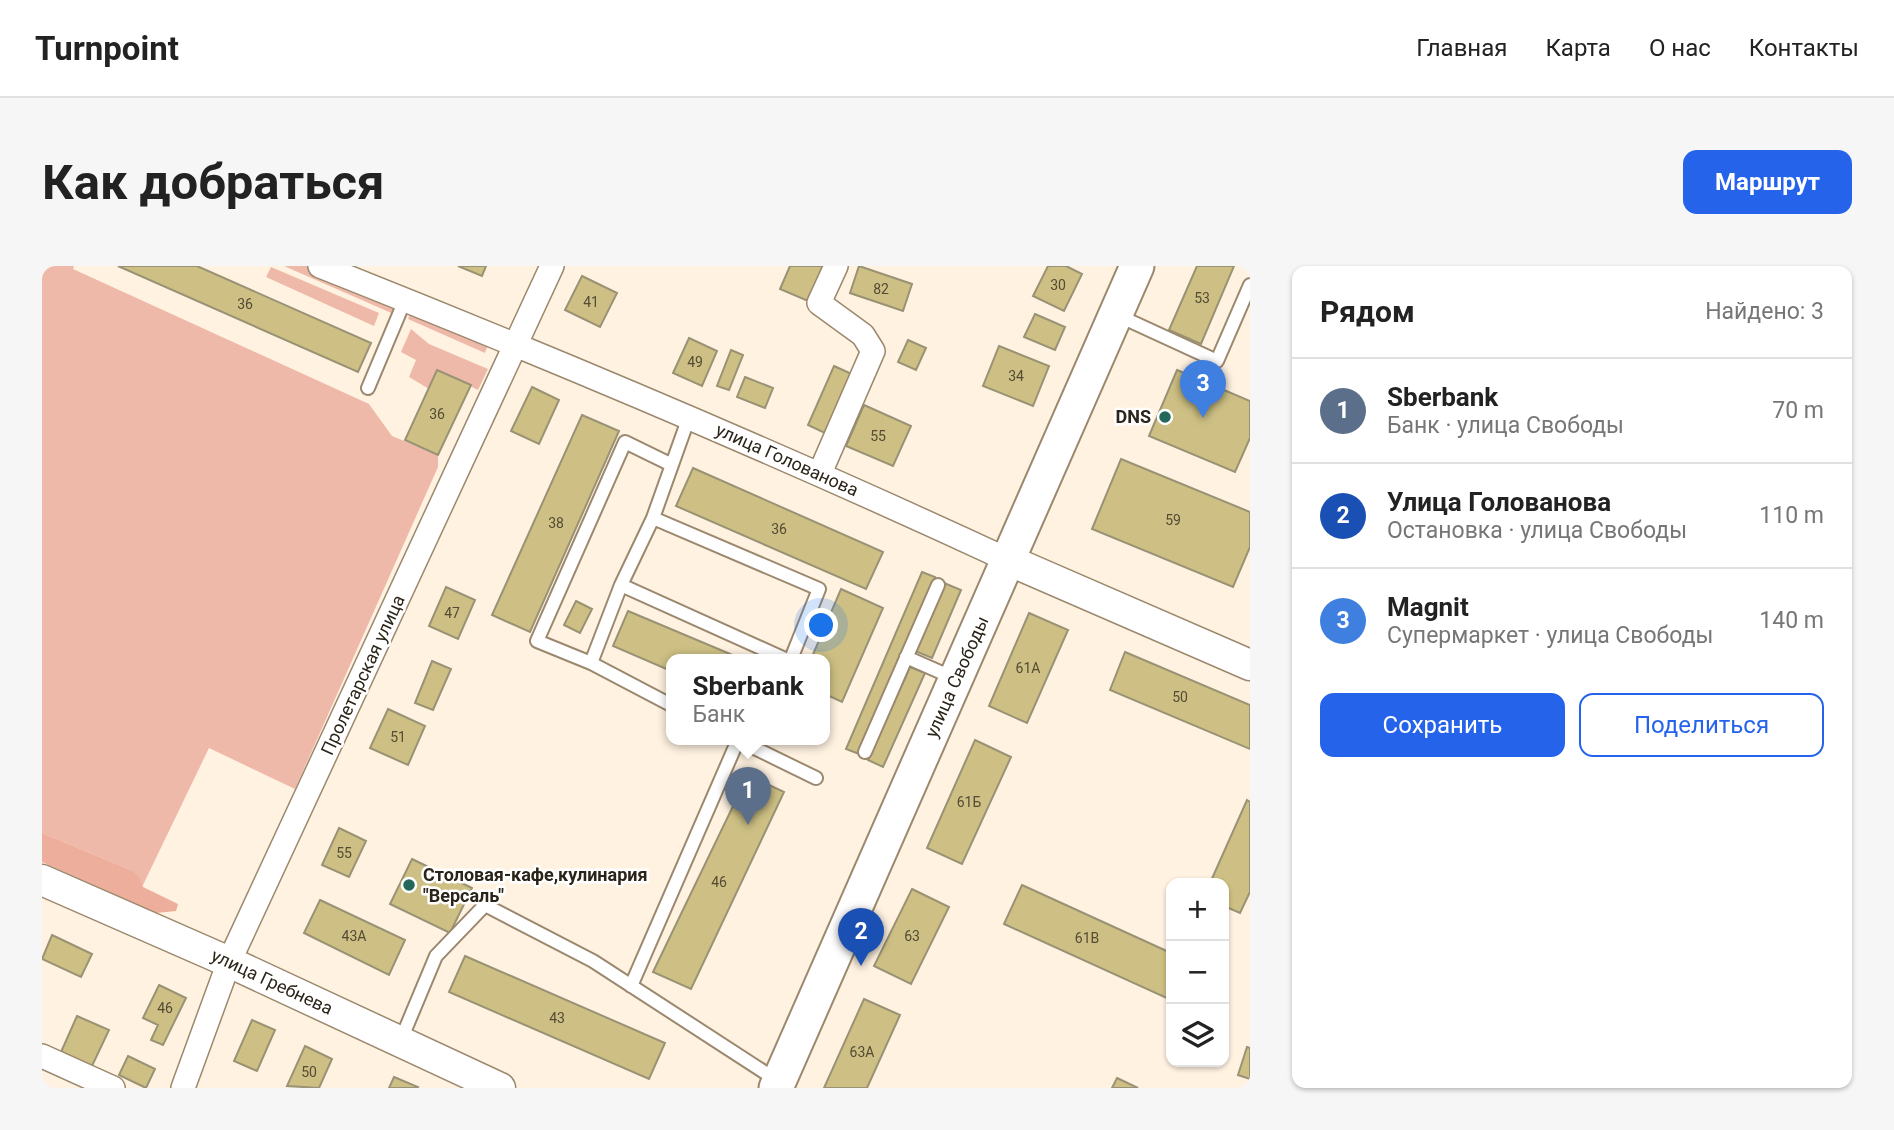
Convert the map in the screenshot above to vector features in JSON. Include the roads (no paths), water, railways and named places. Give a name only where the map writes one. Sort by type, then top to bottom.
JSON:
[{"type":"main road","name":"улица Свободы","points":[[777,1084],[1137,266]]},
{"type":"street","name":"улица Голованова","points":[[320,266],[518,345],[820,473],[1009,560],[1250,665]]},
{"type":"street","name":"Пролетарская улица","points":[[183,1088],[229,962],[518,345],[552,266]]},
{"type":"street","points":[[820,473],[873,351],[863,335],[819,303],[836,266]]},
{"type":"street","name":"улица Гребнева","points":[[42,880],[229,962],[499,1088]]},
{"type":"street","points":[[42,1056],[113,1088]]},
{"type":"lane","points":[[1115,314],[1217,361],[1250,285]]},
{"type":"lane","points":[[368,388],[405,300]]},
{"type":"lane","points":[[591,663],[621,585],[653,518],[689,417]]},
{"type":"lane","points":[[666,702],[591,663],[537,641],[625,442],[672,465]]},
{"type":"lane","points":[[653,518],[819,589],[792,654]]},
{"type":"lane","points":[[621,585],[774,654]]},
{"type":"lane","points":[[865,752],[938,585]]},
{"type":"lane","points":[[906,657],[956,679]]},
{"type":"lane","points":[[631,986],[735,745]]},
{"type":"lane","points":[[747,745],[816,778]]},
{"type":"lane","points":[[400,1042],[436,956],[485,905],[593,961],[777,1084]]},
{"type":"place","name":"DNS","points":[[1165,417]]},
{"type":"place","name":"Magnit","points":[[1203,418]]},
{"type":"place","name":"Sberbank","points":[[748,825]]},
{"type":"place","name":"Столовая-кафе,кулинария \"Версаль\"","points":[[409,885]]},
{"type":"place","name":"Улица Голованова","points":[[861,966]]}]
